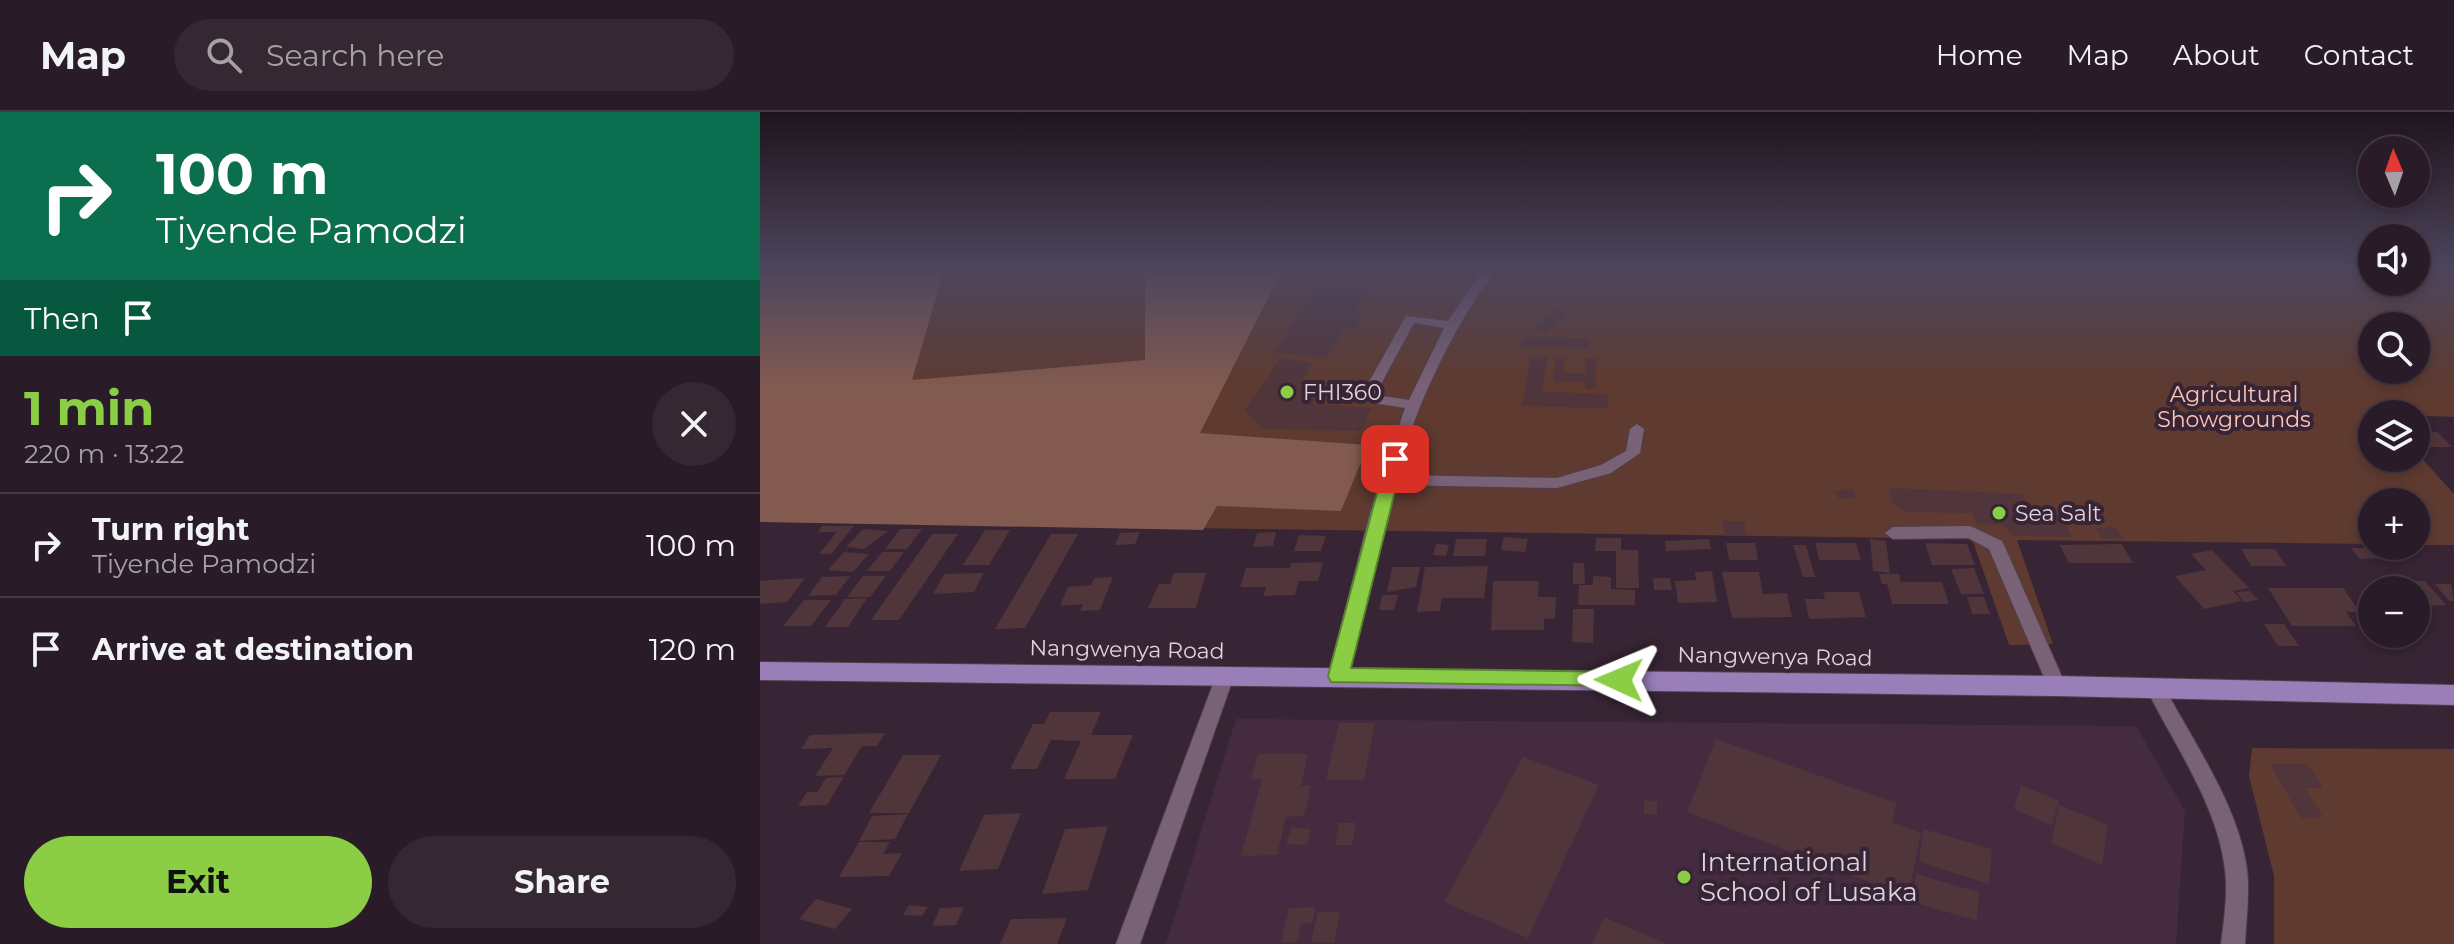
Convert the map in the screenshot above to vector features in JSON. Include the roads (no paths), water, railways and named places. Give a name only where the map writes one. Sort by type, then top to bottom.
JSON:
[{"type":"main road","name":"Nangwenya Road","points":[[760,671],[2057,686],[2454,695]]},
{"type":"street","points":[[1338,676],[1388,480],[1415,405],[1464,309]]},
{"type":"street","points":[[1415,405],[1367,398],[1410,319],[1453,325]]},
{"type":"street","points":[[1388,480],[1568,480],[1627,459],[1636,448],[1637,429]]},
{"type":"street","points":[[1893,533],[1970,532],[1996,545],[2057,686]]},
{"type":"street","points":[[1128,944],[1225,676]]},
{"type":"street","points":[[2156,690],[2219,816],[2234,857],[2237,885],[2233,944]]},
{"type":"place","name":"FHI360","points":[[1287,392]]},
{"type":"place","name":"Sea Salt","points":[[1999,513]]},
{"type":"place","name":"International School of Lusaka","points":[[1684,877]]},
{"type":"park label","name":"Agricultural Showgrounds","points":[[2234,406]]}]
